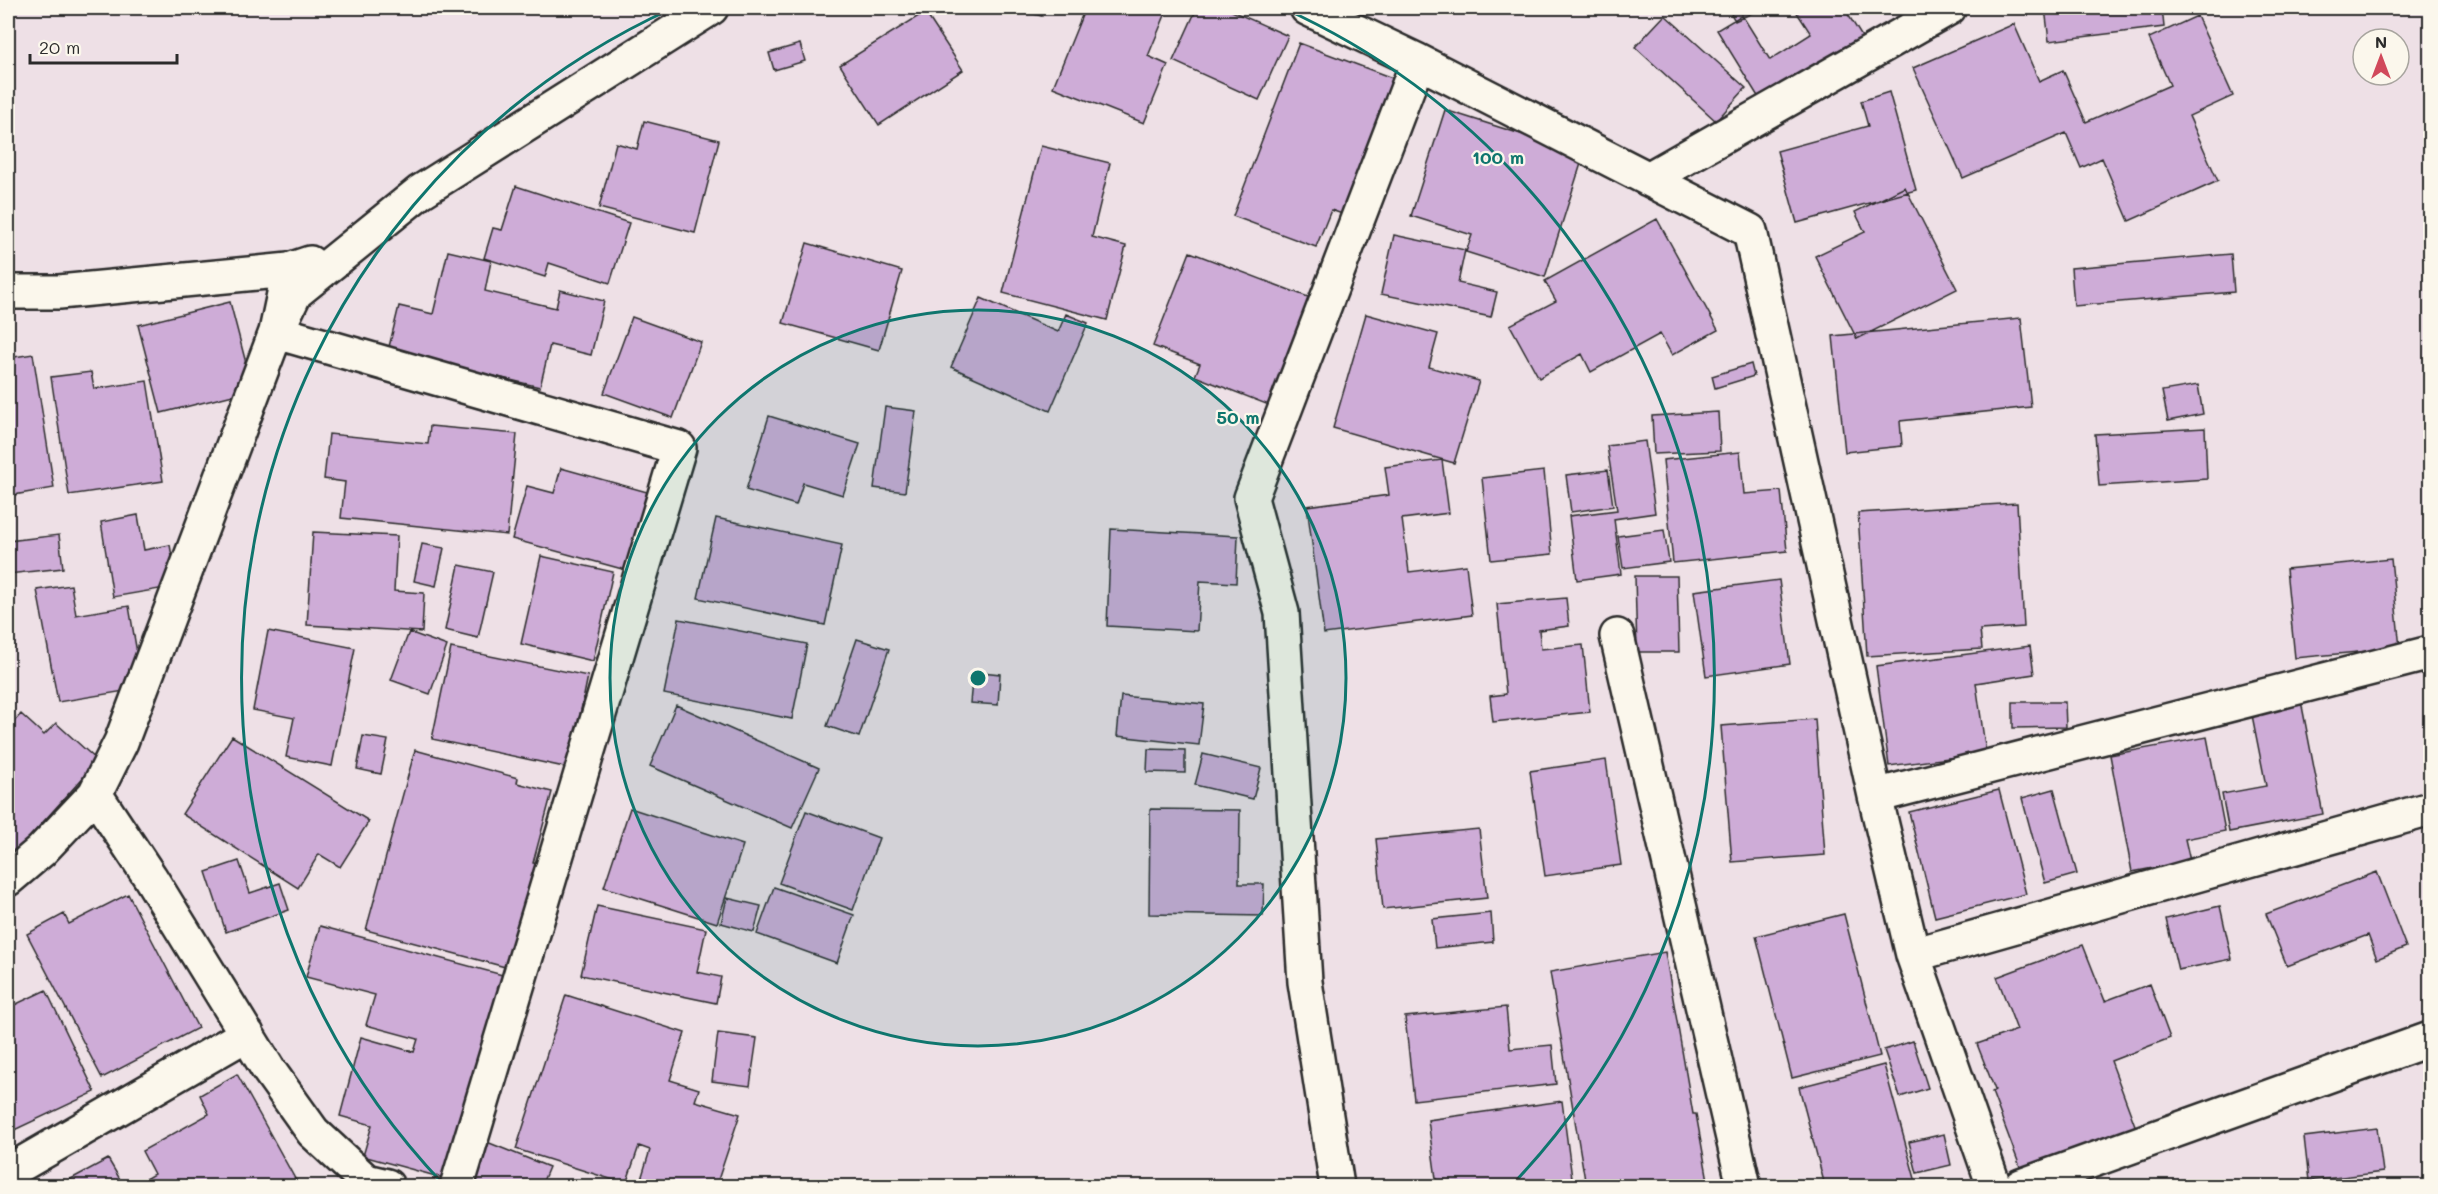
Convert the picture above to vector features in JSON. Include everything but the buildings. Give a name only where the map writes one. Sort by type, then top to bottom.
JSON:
[{"type":"street","points":[[8,879],[41,851],[95,794],[121,742],[276,332],[296,293],[420,192],[711,8]]},
{"type":"street","points":[[1307,8],[1418,61],[1750,231],[1875,796],[1913,955],[1994,1186]]},
{"type":"street","points":[[1648,179],[1949,8]]},
{"type":"street","points":[[1337,1186],[1305,982],[1282,613],[1251,498],[1418,61]]},
{"type":"street","points":[[8,292],[60,292],[289,270],[347,251]]},
{"type":"street","points":[[276,332],[289,270]]},
{"type":"street","points":[[276,332],[679,448],[457,1186]]},
{"type":"street","points":[[1617,636],[1744,1186]]},
{"type":"street","points":[[1875,796],[2430,653]]},
{"type":"street","points":[[95,794],[150,877],[268,1069],[313,1132],[366,1181],[387,1186]]},
{"type":"street","points":[[1913,955],[2430,809]]},
{"type":"street","points":[[8,1172],[247,1035]]},
{"type":"street","points":[[2021,1186],[2430,1039]]}]
